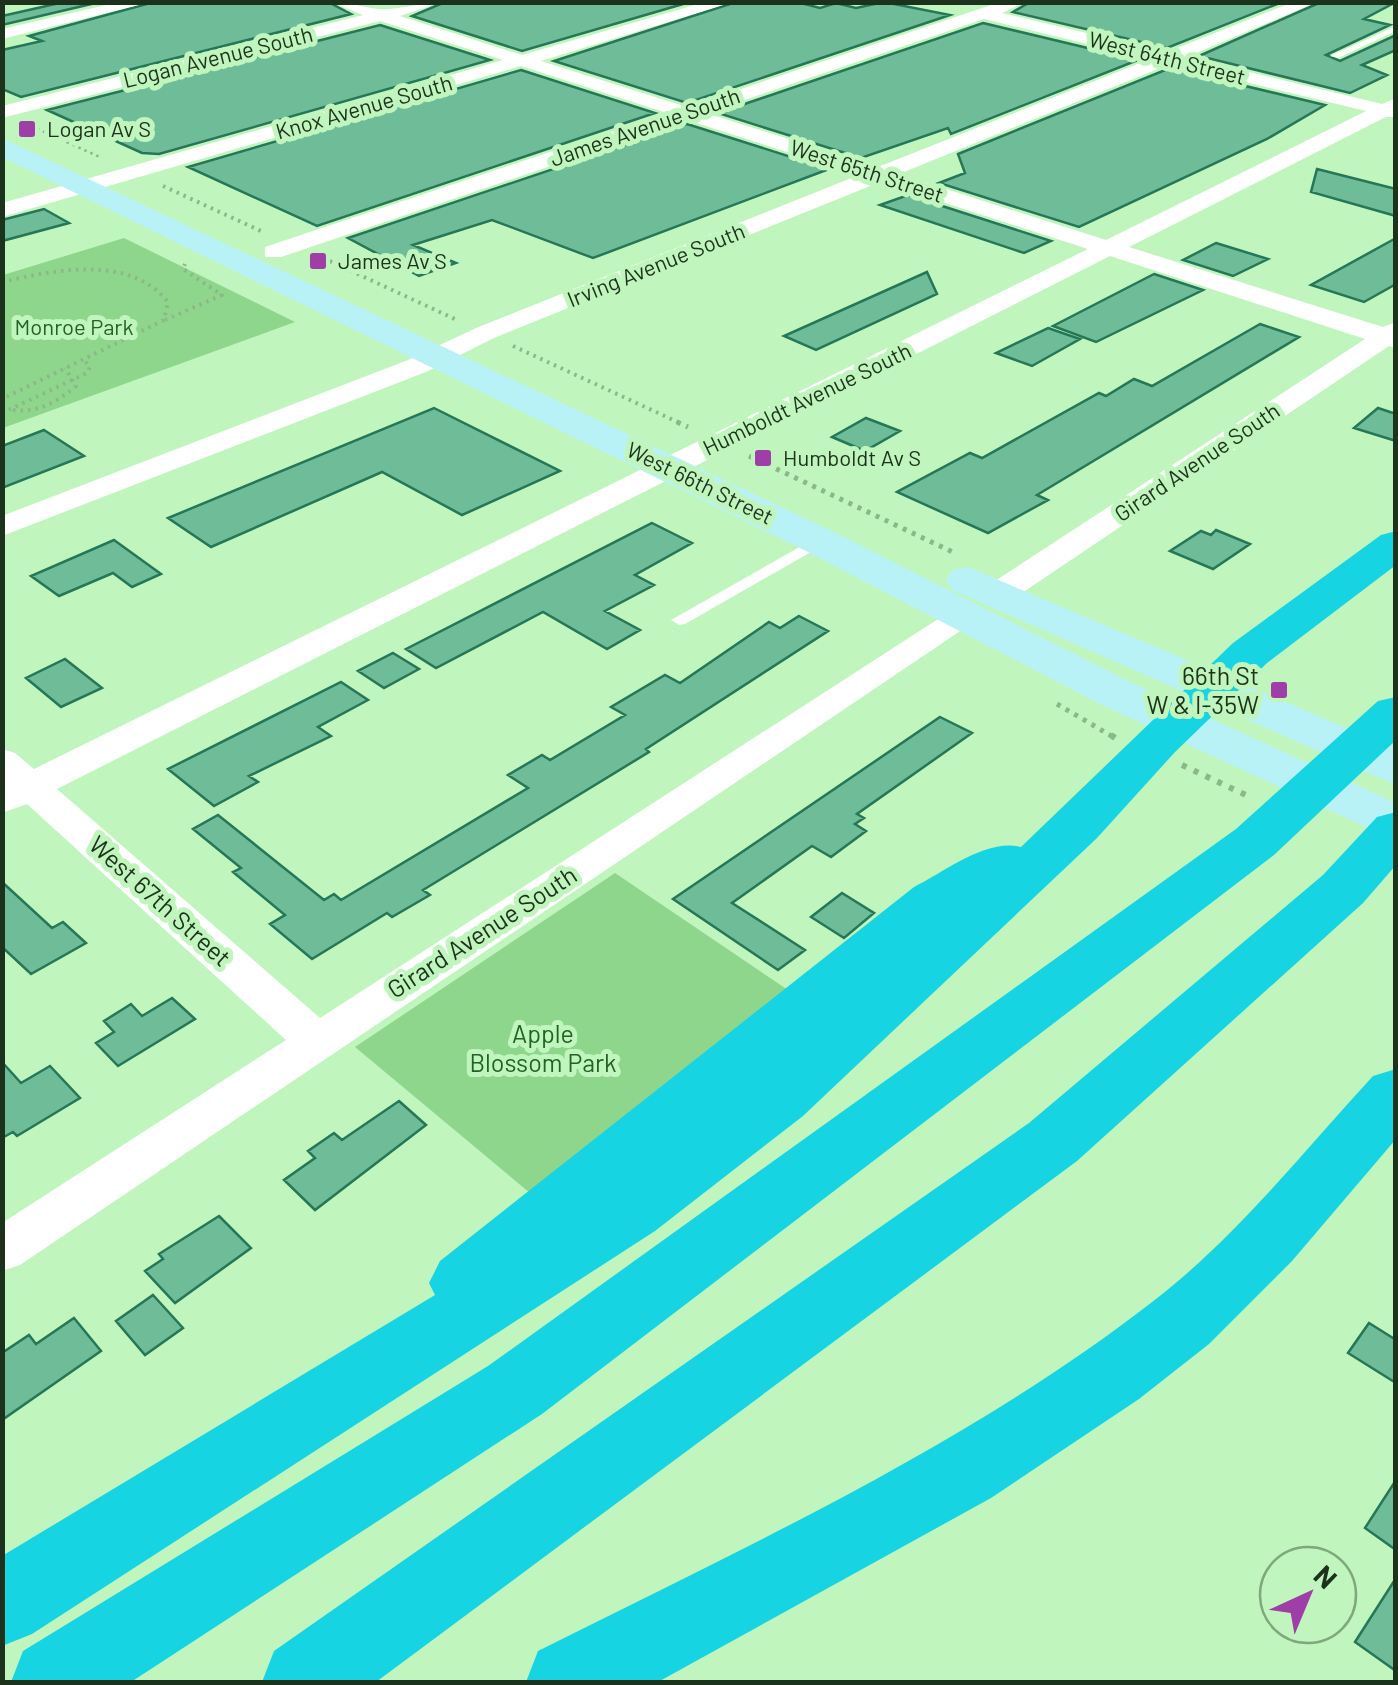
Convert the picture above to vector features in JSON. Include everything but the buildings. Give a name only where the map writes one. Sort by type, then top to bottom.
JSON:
[{"type":"highway","points":[[2,1604],[354,1388],[631,1211],[780,1098],[1078,826],[1177,721],[1250,653],[1396,544]]},
{"type":"highway","points":[[54,1682],[515,1390],[1256,842],[1395,712]]},
{"type":"highway","points":[[305,1682],[1053,1142],[1343,889],[1396,827]]},
{"type":"highway","points":[[569,1682],[802,1561],[1073,1405],[1185,1318],[1272,1237],[1396,1094]]},
{"type":"main road","name":"West 66th Street","points":[[2,124],[101,182],[981,606],[1177,721],[1396,827]]},
{"type":"main road","name":"West 66th Street","points":[[2,146],[273,252],[451,349]]},
{"type":"main road","name":"West 66th Street","points":[[683,460],[819,540],[981,606],[1215,687],[1396,769]]},
{"type":"street","points":[[2,34],[143,2]]},
{"type":"street","name":"West 65th Street","points":[[339,2],[1110,249],[1392,335]]},
{"type":"street","name":"Logan Avenue South","points":[[2,112],[434,2]]},
{"type":"street","name":"Knox Avenue South","points":[[2,210],[724,2]]},
{"type":"street","name":"James Avenue South","points":[[273,252],[1018,2]]},
{"type":"street","name":"Irving Avenue South","points":[[2,527],[1309,2]]},
{"type":"street","name":"West 64th Street","points":[[954,6],[1392,109]]},
{"type":"street","name":"Humboldt Avenue South","points":[[12,783],[683,460],[1392,109]]},
{"type":"street","name":"Girard Avenue South","points":[[2,1250],[1392,335]]},
{"type":"street","name":"West 67th Street","points":[[12,783],[317,1040]]},
{"type":"lane","points":[[1335,56],[1396,28]]},
{"type":"lane","points":[[679,620],[819,540]]},
{"type":"path","points":[[2,399],[164,320],[216,301],[222,294],[183,269],[184,264],[199,258]]},
{"type":"path","points":[[2,282],[50,270],[110,272],[164,294],[168,312],[164,320]]},
{"type":"path","points":[[2,413],[87,373],[90,367],[83,359]]},
{"type":"path","points":[[12,409],[24,412],[66,394],[76,386],[65,368]]},
{"type":"path","points":[[28,402],[44,406]]},
{"type":"green space","name":"Monroe Park","points":[[124,238],[295,322],[3,428],[3,275]]},
{"type":"green space","name":"Apple Blossom Park","points":[[615,873],[788,990],[530,1193],[355,1047]]},
{"type":"place","name":"Logan Av S","points":[[27,129]]},
{"type":"place","name":"James Av S","points":[[318,261]]},
{"type":"place","name":"Humboldt Av S","points":[[763,458]]},
{"type":"place","name":"66th St W & I-35W","points":[[1279,690]]}]
